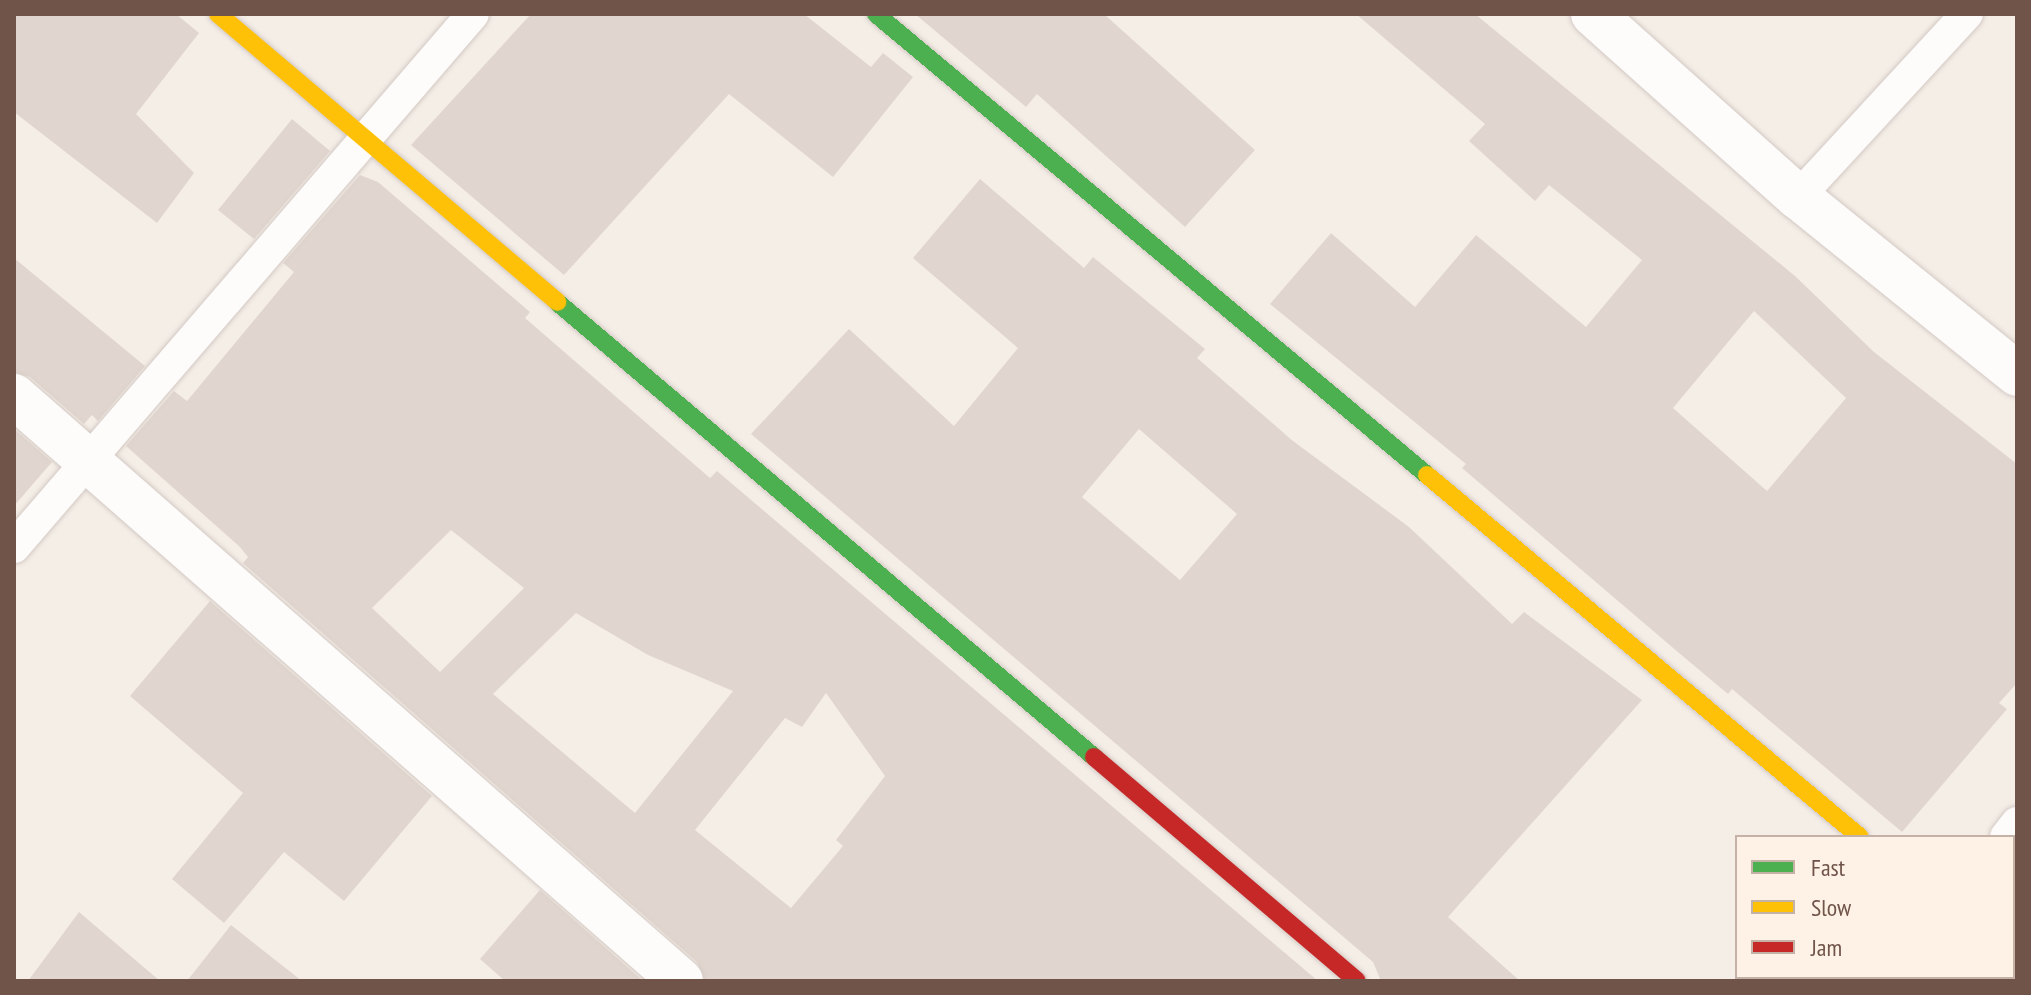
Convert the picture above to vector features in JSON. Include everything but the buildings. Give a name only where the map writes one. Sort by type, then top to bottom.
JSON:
[{"type":"street","points":[[218,14],[363,141],[1357,981]]},
{"type":"street","points":[[876,14],[1858,835]]},
{"type":"street","points":[[1593,14],[1798,197],[2017,374]]},
{"type":"street","points":[[14,396],[681,981]]},
{"type":"lane","points":[[14,547],[473,14]]},
{"type":"lane","points":[[1798,197],[1967,14]]},
{"type":"traffic: fast","points":[[876,14],[1427,475]]},
{"type":"traffic: fast","points":[[557,302],[1094,757]]},
{"type":"traffic: slow","points":[[218,14],[557,302]]},
{"type":"traffic: slow","points":[[1427,475],[1858,835]]},
{"type":"traffic: jam","points":[[1094,757],[1357,981]]}]
